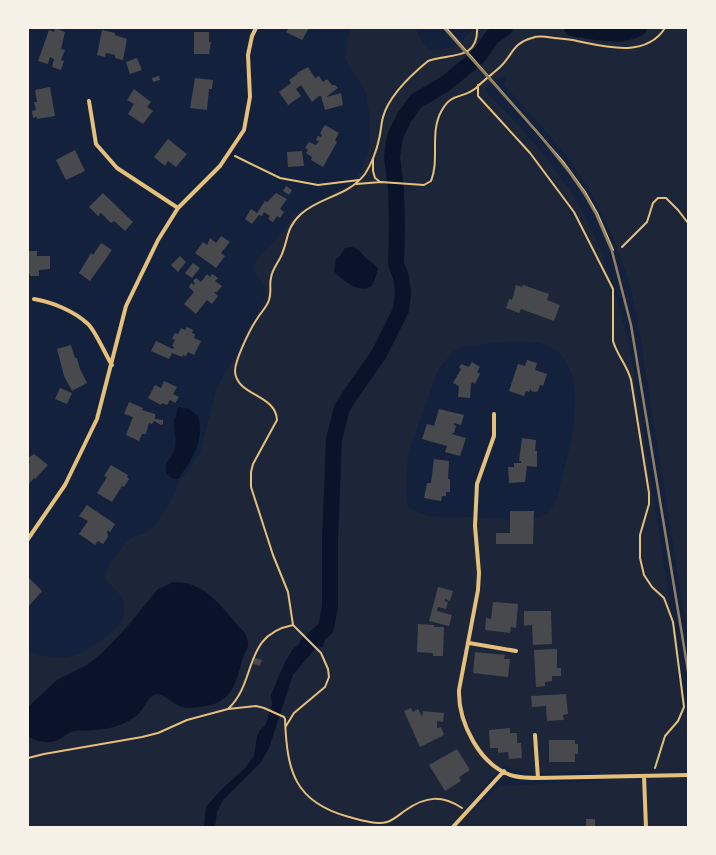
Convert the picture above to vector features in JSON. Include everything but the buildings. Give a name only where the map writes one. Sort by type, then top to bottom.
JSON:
[{"type":"street","points":[[28,539],[65,485],[97,419],[126,306],[158,240],[178,208],[220,166],[244,130],[250,97],[248,55],[252,36],[256,28]]},
{"type":"street","points":[[89,101],[96,144],[117,168],[178,208]]},
{"type":"street","points":[[34,299],[60,306],[89,324],[112,365]]},
{"type":"street","points":[[494,414],[494,436],[477,484],[475,526],[478,590],[459,702],[465,725],[484,755],[504,771],[514,776],[538,778],[688,775]]},
{"type":"street","points":[[469,643],[516,651]]},
{"type":"street","points":[[535,734],[538,778]]},
{"type":"street","points":[[452,828],[504,771]]},
{"type":"street","points":[[644,776],[646,828]]},
{"type":"path","points":[[446,28],[552,148],[580,185],[597,213],[613,250]]},
{"type":"path","points":[[286,726],[294,713],[328,682],[328,669],[321,653],[294,625],[288,592],[273,555],[251,487],[253,464],[277,420],[277,414],[270,404],[241,385],[235,371],[239,356],[248,334],[269,301],[271,277],[283,252],[288,230],[304,211],[344,192],[356,184],[365,173],[373,156],[380,138],[383,116],[398,90],[428,61],[461,55],[474,44],[477,28]]},
{"type":"path","points":[[356,184],[383,182],[424,185],[431,181],[435,168],[435,136],[442,110],[451,98],[470,92],[502,66],[518,44],[532,37],[542,36],[627,48],[643,45],[655,39],[666,28]]},
{"type":"path","points":[[478,85],[478,96],[530,153],[574,212],[613,289],[612,341],[626,366],[631,380],[649,493],[649,504],[640,535],[640,558],[644,575],[652,587],[664,598],[673,622],[684,707],[678,721],[665,736],[655,768]]},
{"type":"path","points":[[228,153],[280,178],[318,184],[359,180]]},
{"type":"path","points":[[373,156],[375,178],[383,182]]},
{"type":"path","points":[[622,247],[647,222],[652,203],[658,198],[666,198],[688,223]]},
{"type":"path","points":[[228,709],[239,696],[252,661],[264,640],[272,632],[294,625]]},
{"type":"path","points":[[28,758],[158,733],[177,723],[228,709],[248,706],[264,708],[282,715],[285,719],[288,759],[292,774],[300,787],[313,801],[342,815],[381,823],[389,822],[416,803],[434,798],[456,804],[468,812]]},
{"type":"shaded area","points":[[352,28],[416,28],[428,48],[440,50],[460,42],[473,28],[688,28],[688,638],[637,317],[626,272],[618,250],[599,207],[587,186],[540,124],[504,85],[506,76],[494,80],[486,88],[488,94],[542,152],[576,201],[595,236],[621,312],[634,370],[688,722],[688,827],[28,828],[28,651],[54,657],[70,657],[91,647],[120,624],[124,615],[124,604],[122,597],[105,579],[107,570],[123,546],[131,538],[149,531],[156,525],[176,492],[178,483],[200,453],[217,387],[237,354],[248,328],[266,296],[265,286],[254,272],[253,266],[258,258],[278,238],[294,215],[354,182],[362,169],[369,147],[370,119],[366,92],[345,59],[348,37]],"holes":[[[497,342],[530,342],[553,348],[568,364],[573,378],[575,394],[573,428],[567,460],[553,506],[545,514],[529,520],[438,517],[422,514],[408,506],[406,488],[408,453],[438,370],[453,352],[461,347]],[[505,765],[527,772],[539,773],[600,771],[601,781],[500,786],[480,804],[474,800],[478,793]]]},
{"type":"shaded area","points":[[351,247],[360,251],[378,269],[372,285],[368,288],[357,288],[334,271],[336,259],[345,248]]},
{"type":"shaded area","points":[[179,407],[189,409],[198,416],[200,434],[192,457],[178,479],[174,479],[166,474],[166,464],[174,452],[176,443],[174,420]]},
{"type":"shaded area","points":[[173,582],[196,586],[205,592],[222,607],[245,633],[248,647],[235,683],[226,697],[212,705],[184,708],[162,695],[156,694],[150,698],[136,716],[110,728],[73,731],[53,742],[41,742],[28,737],[28,707],[57,680],[87,665],[101,654],[126,628],[157,590]]},
{"type":"shaded area","points":[[327,629],[323,647],[317,646],[293,675],[269,748],[261,762],[223,800],[217,812],[215,827],[204,828],[206,807],[245,768],[254,756],[257,736],[265,726],[272,705],[271,695],[285,662],[293,649],[312,634]]},
{"type":"waterway","points":[[307,645],[326,628],[330,606],[330,540],[334,439],[342,408],[379,354],[401,310],[403,293],[401,277],[396,263],[396,189],[392,157],[395,136],[404,118],[416,101],[445,84],[472,62],[492,37],[505,28]]},
{"type":"waterway","points":[[572,28],[614,34],[639,28]]},
{"type":"railway","points":[[444,28],[539,134],[570,173],[596,214],[612,251],[631,325],[688,671]]}]
